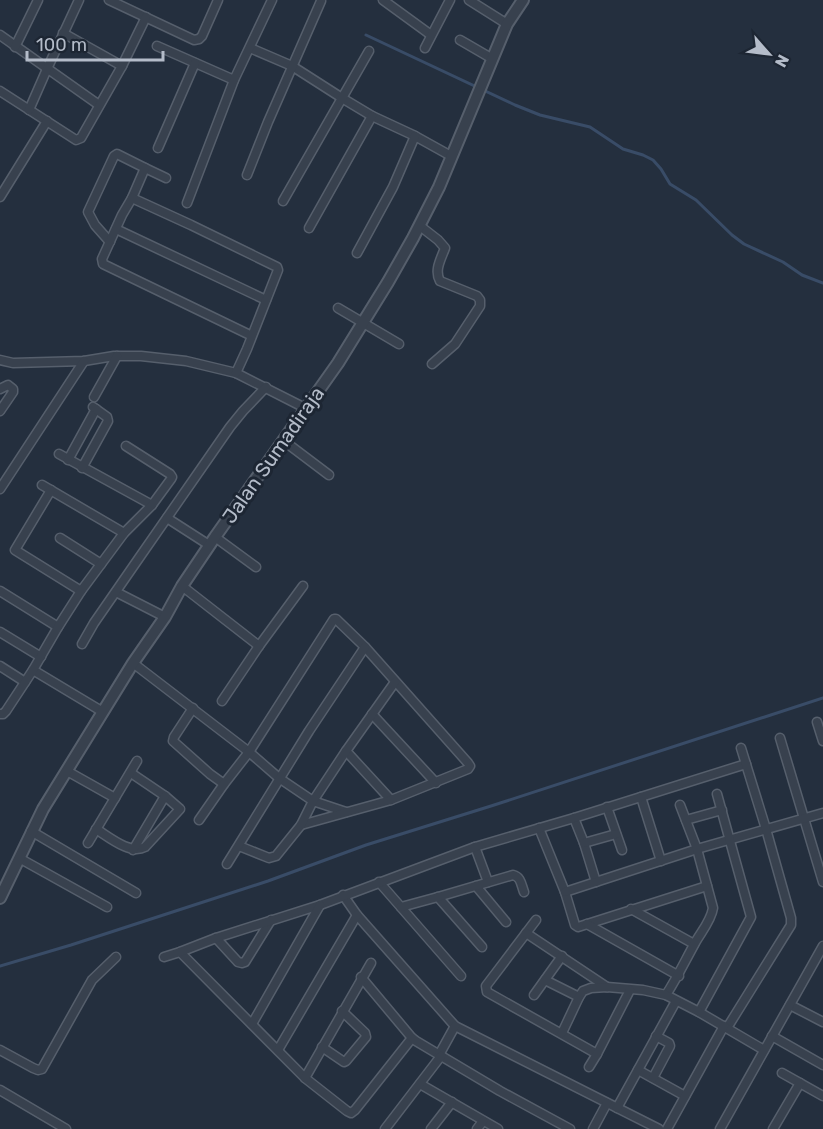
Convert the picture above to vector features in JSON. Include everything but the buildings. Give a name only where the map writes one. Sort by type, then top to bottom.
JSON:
[{"type":"street","points":[[15,47],[38,0]]},
{"type":"street","points":[[29,111],[79,0]]},
{"type":"street","points":[[109,0],[194,40],[202,36],[216,1]]},
{"type":"street","points":[[187,203],[234,80],[273,0]]},
{"type":"street","points":[[383,0],[431,35]]},
{"type":"street","points":[[424,48],[450,0]]},
{"type":"street","points":[[469,0],[507,24]]},
{"type":"street","name":"Jalan Sumadiraja","points":[[0,898],[43,809],[133,663],[165,617],[182,586],[212,541],[307,409],[364,323],[420,226],[439,187],[491,58],[507,24],[523,0]]},
{"type":"street","points":[[247,175],[321,1]]},
{"type":"street","points":[[0,91],[76,140],[81,138],[122,66],[146,17]]},
{"type":"street","points":[[63,33],[122,66]]},
{"type":"street","points":[[0,35],[99,105]]},
{"type":"street","points":[[460,40],[491,58]]},
{"type":"street","points":[[157,46],[234,80]]},
{"type":"street","points":[[250,48],[292,66],[372,116],[451,156]]},
{"type":"street","points":[[283,201],[369,51]]},
{"type":"street","points":[[158,148],[195,63]]},
{"type":"street","points":[[309,228],[372,116]]},
{"type":"street","points":[[0,197],[47,121]]},
{"type":"street","points":[[357,254],[393,187],[415,136]]},
{"type":"street","points":[[110,242],[94,225],[88,212],[114,156],[117,154],[166,178]]},
{"type":"street","points":[[146,168],[102,259],[103,264],[252,336]]},
{"type":"street","points":[[132,198],[275,264],[278,270],[236,373]]},
{"type":"street","points":[[420,226],[445,248],[436,270],[440,281],[480,300],[480,306],[454,344],[432,364]]},
{"type":"street","points":[[116,229],[266,300]]},
{"type":"street","points":[[338,308],[399,344]]},
{"type":"street","points":[[0,360],[13,363],[84,361],[117,356],[141,356],[186,361],[236,373],[307,409]]},
{"type":"street","points":[[94,397],[117,356]]},
{"type":"street","points":[[0,489],[84,361]]},
{"type":"street","points":[[0,389],[8,385],[13,388],[13,392],[0,411]]},
{"type":"street","points":[[82,644],[230,427],[266,387]]},
{"type":"street","points":[[68,460],[94,408],[107,417],[108,421],[82,468]]},
{"type":"street","points":[[284,441],[329,475]]},
{"type":"street","points":[[0,714],[6,711],[33,670],[81,591],[124,533],[152,505],[172,477],[126,446]]},
{"type":"street","points":[[59,454],[152,505]]},
{"type":"street","points":[[42,485],[124,533]]},
{"type":"street","points":[[51,490],[15,550],[81,591]]},
{"type":"street","points":[[167,518],[256,567]]},
{"type":"street","points":[[60,538],[101,564]]},
{"type":"street","points":[[182,586],[259,646]]},
{"type":"street","points":[[222,701],[303,586]]},
{"type":"street","points":[[0,591],[58,627]]},
{"type":"street","points":[[116,592],[165,617]]},
{"type":"street","points":[[199,820],[249,752],[334,619],[338,619],[470,765],[468,769],[391,800],[301,825]]},
{"type":"street","points":[[0,632],[41,657]]},
{"type":"street","points":[[227,864],[279,778],[365,647]]},
{"type":"street","points":[[133,663],[249,752],[279,778],[313,801],[346,812]]},
{"type":"street","points":[[0,666],[25,682]]},
{"type":"street","points":[[33,670],[103,712]]},
{"type":"street","points":[[239,846],[269,858],[273,857],[301,825],[313,801],[395,682]]},
{"type":"street","points":[[193,708],[173,741],[176,746],[224,784]]},
{"type":"street","points":[[372,714],[436,783]]},
{"type":"street","points":[[817,722],[823,740]]},
{"type":"street","points":[[780,738],[823,882]]},
{"type":"street","points":[[668,1129],[725,1027],[791,925],[766,829],[741,748]]},
{"type":"street","points":[[346,751],[391,800]]},
{"type":"street","points":[[88,843],[137,762]]},
{"type":"street","points":[[164,957],[272,919],[320,905],[475,847],[746,764]]},
{"type":"street","points":[[67,771],[115,798]]},
{"type":"street","points":[[96,829],[133,850],[141,850],[180,810],[165,796],[131,773]]},
{"type":"street","points":[[699,1012],[751,917],[717,794]]},
{"type":"street","points":[[133,850],[165,796]]},
{"type":"street","points":[[641,797],[661,861]]},
{"type":"street","points":[[666,995],[679,976],[712,913],[697,849],[680,805]]},
{"type":"street","points":[[607,807],[622,850]]},
{"type":"street","points":[[686,820],[722,810]]},
{"type":"street","points":[[565,892],[697,849],[823,813]]},
{"type":"street","points":[[574,818],[596,882]]},
{"type":"street","points":[[539,828],[565,892],[575,925],[581,927],[707,886]]},
{"type":"street","points":[[32,831],[136,893]]},
{"type":"street","points":[[584,843],[616,834]]},
{"type":"street","points":[[475,847],[488,882]]},
{"type":"street","points":[[19,858],[107,907]]},
{"type":"street","points":[[402,907],[513,875],[520,879],[524,892]]},
{"type":"street","points":[[379,882],[461,976]]},
{"type":"street","points":[[476,886],[506,922]]},
{"type":"street","points":[[344,895],[357,915],[455,1026],[659,1129]]},
{"type":"street","points":[[438,897],[482,947]]},
{"type":"street","points":[[252,1024],[320,905]]},
{"type":"street","points":[[631,909],[694,944]]},
{"type":"street","points":[[278,1050],[357,915]]},
{"type":"street","points":[[216,938],[238,962],[245,962],[272,919]]},
{"type":"street","points":[[536,920],[486,986],[487,992],[597,1054]]},
{"type":"street","points":[[587,924],[679,976]]},
{"type":"street","points":[[526,933],[607,987]]},
{"type":"street","points":[[720,1129],[823,946]]},
{"type":"street","points":[[180,952],[305,1078],[347,1112],[351,1113],[355,1110],[412,1038]]},
{"type":"street","points":[[534,994],[562,956]]},
{"type":"street","points":[[0,1050],[40,1070],[92,980],[116,957]]},
{"type":"street","points":[[305,1078],[371,963]]},
{"type":"street","points":[[361,977],[412,1038],[563,1128]]},
{"type":"street","points":[[545,980],[579,997]]},
{"type":"street","points":[[562,1033],[583,991],[607,987],[643,990],[666,995],[764,1050]]},
{"type":"street","points":[[589,1067],[630,990]]},
{"type":"street","points":[[617,1108],[676,1000]]},
{"type":"street","points":[[790,1005],[823,1022]]},
{"type":"street","points":[[322,1047],[344,1062],[366,1037],[365,1033],[342,1011]]},
{"type":"street","points":[[385,1129],[440,1056],[455,1026]]},
{"type":"street","points":[[653,1078],[670,1046],[669,1043],[656,1036]]},
{"type":"street","points":[[772,1036],[823,1065]]},
{"type":"street","points":[[638,1070],[685,1095]]},
{"type":"street","points":[[782,1073],[823,1096]]},
{"type":"street","points":[[773,1129],[800,1083]]},
{"type":"street","points":[[420,1084],[498,1129]]},
{"type":"street","points":[[0,1090],[66,1129]]},
{"type":"street","points":[[431,1129],[452,1102]]},
{"type":"street","points":[[593,1129],[607,1103]]},
{"type":"street","points":[[477,1129],[483,1121]]},
{"type":"waterway","points":[[366,35],[515,105],[540,115],[590,127],[623,149],[653,160],[670,184],[696,200],[744,244],[783,262],[802,275],[823,283]]},
{"type":"waterway","points":[[0,966],[268,881],[366,845],[823,698]]}]
